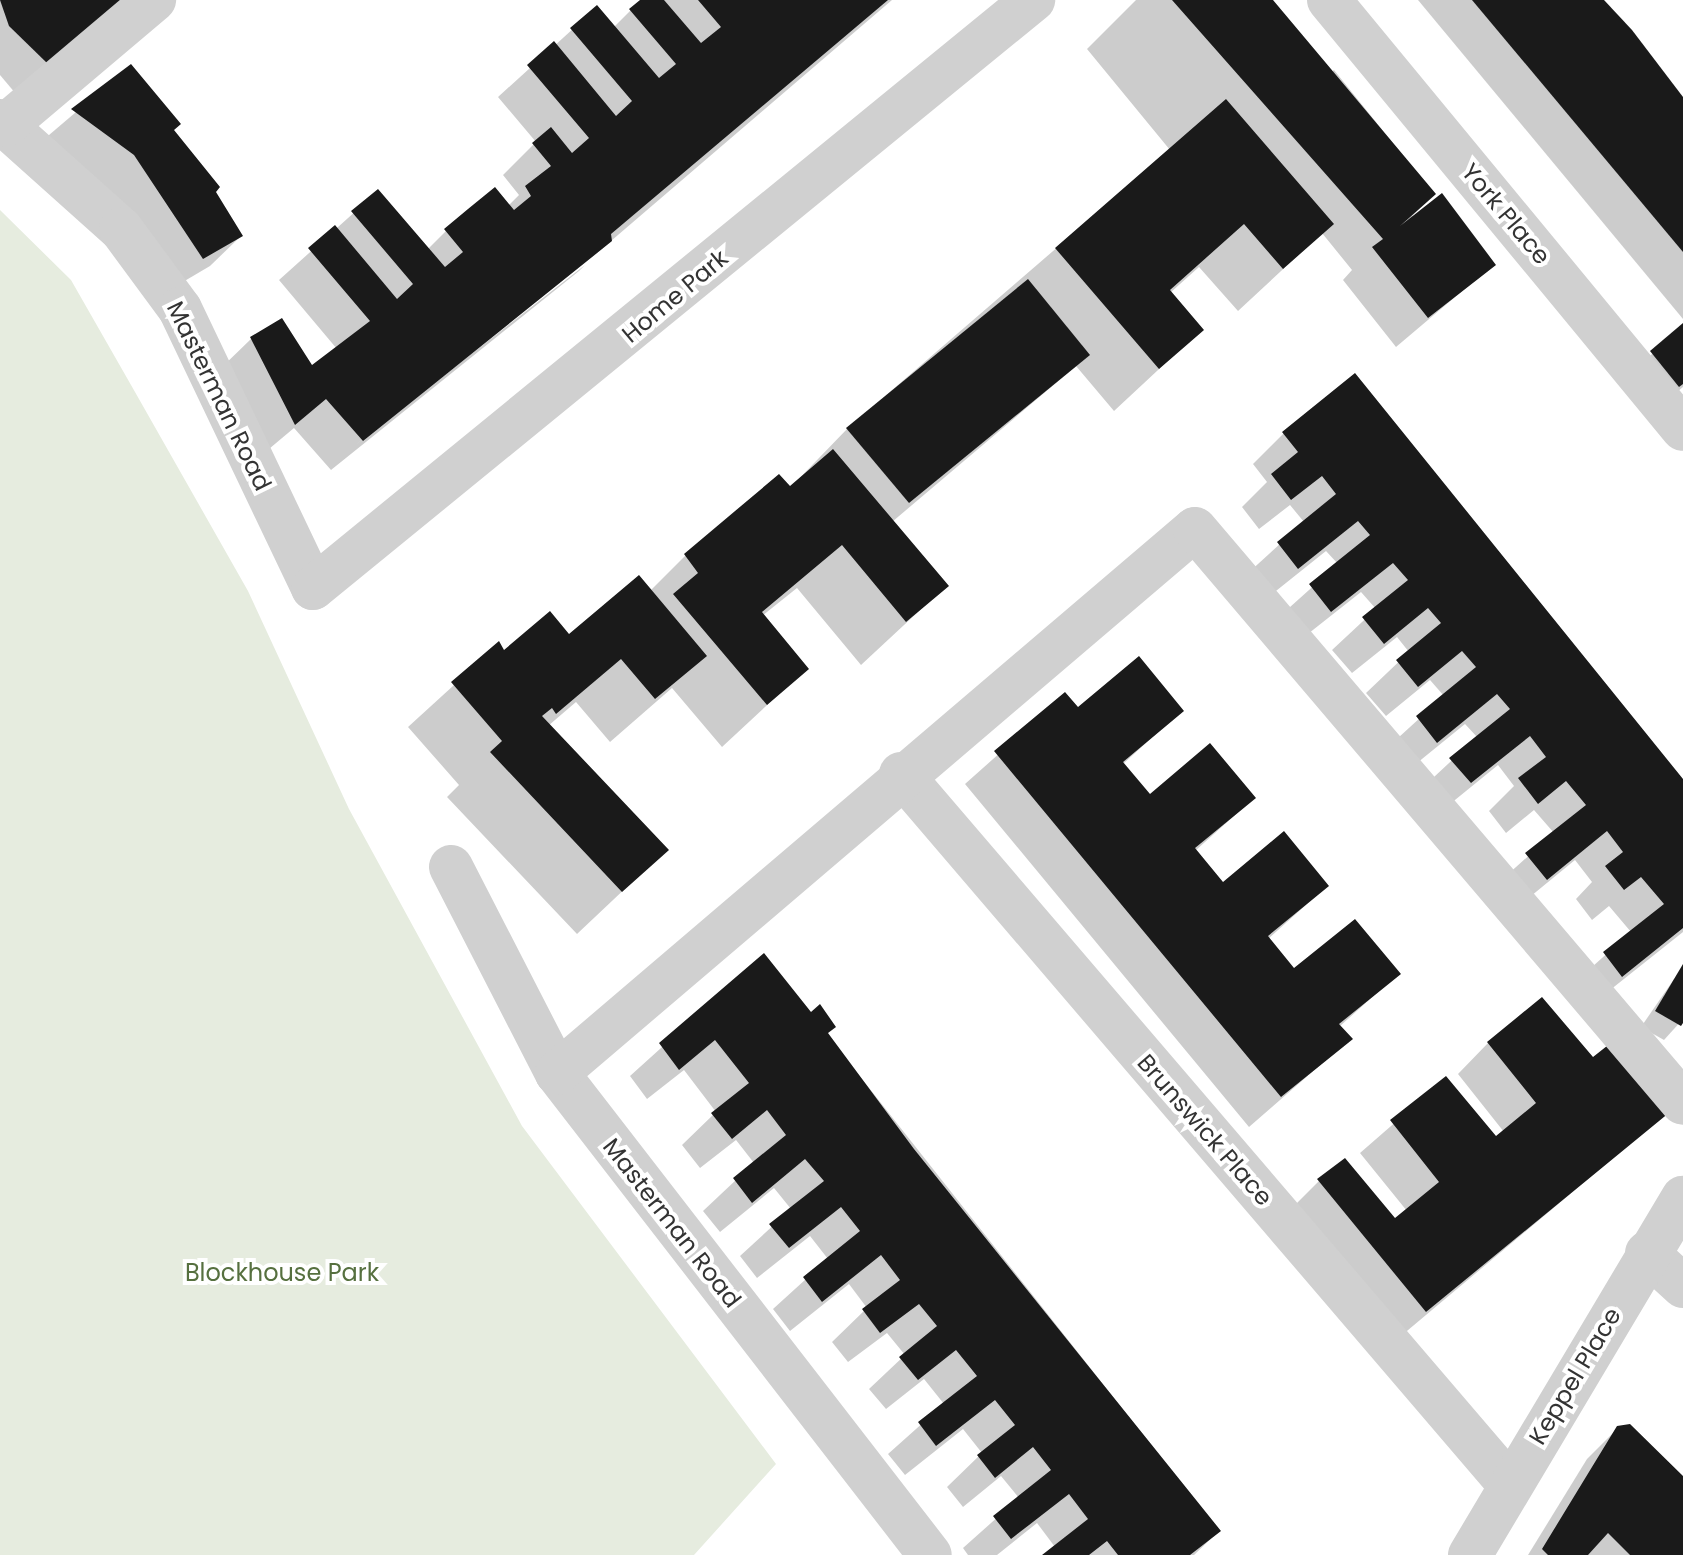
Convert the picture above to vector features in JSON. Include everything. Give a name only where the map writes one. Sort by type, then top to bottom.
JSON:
[{"type":"street","points":[[3,123],[154,0]]},
{"type":"street","name":"Home Park","points":[[313,588],[1033,0]]},
{"type":"street","name":"York Place","points":[[1329,0],[1683,429]]},
{"type":"street","name":"Masterman Road","points":[[3,123],[121,229],[180,309],[313,588]]},
{"type":"street","points":[[557,1073],[901,774],[1195,529],[1683,1103]]},
{"type":"street","name":"Brunswick Place","points":[[901,774],[1510,1485]]},
{"type":"street","name":"Masterman Road","points":[[451,867],[557,1073],[930,1555]]},
{"type":"street","name":"Keppel Place","points":[[1470,1555],[1647,1253],[1683,1198]]},
{"type":"street","points":[[1647,1253],[1683,1286]]},
{"type":"green space","name":"Blockhouse Park","points":[[0,210],[71,280],[135,392],[248,591],[349,809],[522,1126],[776,1464],[694,1555],[0,1555]]},
{"type":"building","points":[[0,0],[125,0],[48,64],[9,26]]},
{"type":"building","points":[[640,0],[664,0],[701,43],[721,27],[698,0],[888,0],[611,234],[612,241],[363,441],[326,399],[295,425],[250,337],[282,318],[312,365],[370,321],[308,248],[335,225],[397,299],[413,284],[351,211],[378,189],[445,267],[463,252],[444,229],[468,209],[495,187],[514,210],[531,196],[525,186],[551,166],[532,143],[551,127],[572,153],[589,138],[527,65],[554,41],[616,116],[632,101],[570,28],[597,5],[659,78],[676,64],[629,9]]},
{"type":"building","points":[[1172,0],[1273,0],[1436,194],[1400,226],[1442,193],[1496,265],[1428,318],[1372,247],[1383,239]]},
{"type":"building","points":[[1472,0],[1604,0],[1632,30],[1683,97],[1683,252]]},
{"type":"building","points":[[131,64],[181,124],[174,130],[220,187],[216,192],[243,236],[203,259],[134,155],[71,109]]},
{"type":"building","points":[[1226,99],[1334,224],[1283,269],[1244,224],[1170,290],[1204,330],[1159,369],[1055,248]]},
{"type":"building","points":[[1028,279],[1090,355],[909,503],[846,428]]},
{"type":"building","points":[[1683,323],[1683,384],[1679,387],[1650,351]]},
{"type":"building","points":[[1355,373],[1683,779],[1683,928],[1622,977],[1603,952],[1664,904],[1641,877],[1624,890],[1605,866],[1623,852],[1607,831],[1547,880],[1525,853],[1586,805],[1566,781],[1538,804],[1518,778],[1546,757],[1530,736],[1471,783],[1449,758],[1510,709],[1497,694],[1437,743],[1416,716],[1476,667],[1462,651],[1418,687],[1396,660],[1441,623],[1428,608],[1384,644],[1362,617],[1408,580],[1393,563],[1331,612],[1309,584],[1370,535],[1358,521],[1298,569],[1277,542],[1336,494],[1322,476],[1291,500],[1271,474],[1298,452],[1282,432]]},
{"type":"building","points":[[833,449],[949,586],[906,622],[842,545],[762,612],[809,669],[767,705],[673,594],[698,573],[684,554],[779,474],[790,486]]},
{"type":"building","points":[[639,575],[707,656],[655,699],[621,659],[556,714],[552,708],[542,716],[669,850],[622,892],[490,752],[502,741],[451,682],[499,641],[504,650],[550,611],[569,634]]},
{"type":"building","points":[[1139,656],[1184,711],[1123,762],[1150,794],[1210,743],[1256,798],[1195,848],[1223,882],[1284,831],[1329,886],[1268,936],[1294,968],[1355,919],[1401,974],[1339,1024],[1353,1039],[1281,1097],[994,751],[1065,692],[1078,707]]},
{"type":"building","points":[[764,953],[811,1012],[820,1004],[836,1027],[828,1033],[914,1149],[1221,1531],[1190,1555],[1118,1555],[1107,1541],[1089,1555],[1042,1555],[1088,1519],[1069,1494],[1011,1539],[993,1516],[1051,1470],[1033,1447],[995,1478],[977,1455],[1015,1425],[995,1400],[936,1446],[918,1422],[977,1376],[956,1350],[918,1380],[899,1357],[937,1326],[919,1304],[880,1333],[862,1309],[900,1280],[881,1255],[822,1302],[803,1277],[860,1231],[841,1207],[789,1248],[769,1224],[824,1181],[805,1159],[752,1203],[733,1178],[786,1135],[767,1110],[732,1139],[711,1113],[749,1083],[715,1040],[679,1070],[659,1043]]},
{"type":"building","points":[[1683,964],[1683,1023],[1681,1026],[1655,1011]]},
{"type":"building","points":[[1542,997],[1593,1057],[1612,1042],[1670,1112],[1426,1312],[1317,1179],[1345,1158],[1395,1218],[1439,1182],[1390,1120],[1446,1076],[1496,1136],[1536,1103],[1487,1042]]},
{"type":"building","points":[[1630,1424],[1683,1476],[1683,1555],[1630,1555],[1608,1533],[1588,1555],[1548,1555],[1542,1549],[1617,1426]]}]
